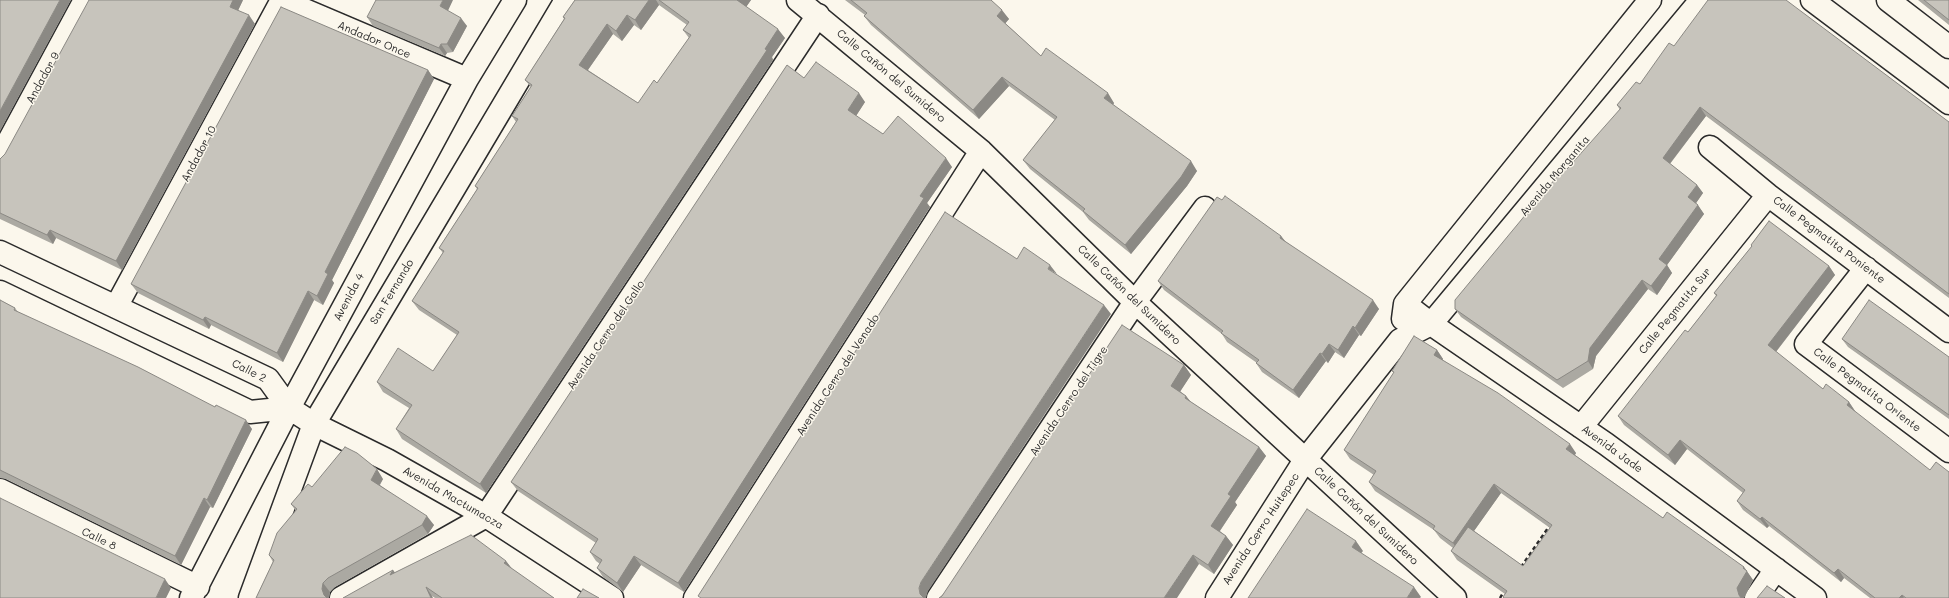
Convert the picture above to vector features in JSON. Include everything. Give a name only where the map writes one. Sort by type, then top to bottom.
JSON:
[{"type":"street","name":"Andador 9","points":[[0,157],[86,0]]},
{"type":"street","name":"Andador Once","points":[[281,0],[467,79]]},
{"type":"street","name":"Andador 10","points":[[116,307],[281,0]]},
{"type":"street","name":"Avenida 4","points":[[194,593],[289,408],[467,79],[515,0]]},
{"type":"street","name":"San Fernando","points":[[250,598],[314,424],[566,0]]},
{"type":"street","name":"Calle Cañón del Sumidero","points":[[798,0],[981,151],[1135,302],[1455,598]]},
{"type":"street","points":[[1400,340],[1405,304],[1650,0]]},
{"type":"street","name":"Avenida Morganita","points":[[1305,460],[1400,340],[1431,324],[1701,0]]},
{"type":"street","points":[[1812,0],[1949,103]]},
{"type":"street","points":[[1888,0],[1949,47]]},
{"type":"street","name":"Avenida Cerro del Gallo","points":[[341,598],[486,516],[818,16]]},
{"type":"street","name":"Calle Pegmatita Poniente","points":[[1710,147],[1768,195],[1949,331]]},
{"type":"street","name":"Avenida Cerro del Venado","points":[[695,598],[981,151]]},
{"type":"street","name":"Calle Pegmatita Sur","points":[[1581,427],[1768,195]]},
{"type":"street","name":"Avenida Cerro del Tigre","points":[[938,598],[1135,302],[1205,208]]},
{"type":"street","name":"Calle 2","points":[[0,252],[268,379],[289,408]]},
{"type":"street","name":"Calle Pegmatita Oriente","points":[[1866,268],[1806,344],[1949,451]]},
{"type":"street","points":[[0,292],[250,412],[289,408]]},
{"type":"street","name":"Avenida Jade","points":[[1405,304],[1431,324],[1581,427],[1815,598]]},
{"type":"street","name":"Avenida Mactumacza","points":[[289,408],[314,424],[387,460],[486,516],[612,598]]},
{"type":"street","name":"Avenida Cerro Huitepec","points":[[1217,598],[1305,460]]},
{"type":"street","name":"Calle 8","points":[[0,490],[194,593]]},
{"type":"street","points":[[1756,598],[1776,569]]},
{"type":"path","points":[[1517,572],[1553,521]]},
{"type":"path","points":[[1500,598],[1508,585]]},
{"type":"building","points":[[0,0],[60,0],[0,111]]},
{"type":"building","points":[[89,0],[233,0],[230,7],[249,15],[116,261],[50,230],[47,235],[0,213],[0,159],[5,154]]},
{"type":"building","points":[[376,0],[443,0],[440,6],[461,18],[447,44],[441,44],[439,48],[367,17]]},
{"type":"building","points":[[575,0],[649,0],[635,20],[627,15],[616,31],[607,24],[579,65],[638,103],[654,80],[657,83],[691,35],[683,30],[689,22],[659,0],[737,0],[778,29],[765,49],[767,50],[480,484],[396,429],[412,405],[377,382],[398,348],[433,371],[459,332],[412,301],[444,251],[439,248],[478,188],[475,186],[518,119],[512,116],[532,85],[525,80]]},
{"type":"building","points":[[851,0],[991,0],[1002,10],[997,16],[1041,56],[1046,48],[1108,93],[1104,98],[1191,161],[1181,177],[1125,245],[1083,211],[1085,209],[1023,160],[1057,117],[1002,77],[973,110],[864,16],[867,13]]},
{"type":"building","points":[[1708,0],[1786,0],[1949,122],[1949,294],[1700,107],[1663,158],[1697,185],[1688,197],[1698,205],[1659,259],[1667,265],[1651,286],[1642,280],[1590,348],[1588,361],[1557,380],[1455,309],[1455,300],[1565,167],[1567,169],[1621,108],[1617,105],[1636,82],[1640,84],[1669,43],[1674,46]]},
{"type":"building","points":[[1924,0],[1949,0],[1949,20]]},
{"type":"building","points":[[281,7],[428,70],[325,272],[328,274],[317,296],[308,291],[277,353],[205,317],[203,320],[131,284]]},
{"type":"building","points":[[816,62],[859,93],[848,110],[883,134],[898,116],[946,158],[920,196],[924,198],[678,583],[634,556],[617,583],[597,568],[602,560],[590,552],[598,539],[511,482],[787,65],[804,78]]},
{"type":"building","points":[[1225,196],[1281,236],[1280,238],[1373,300],[1355,328],[1353,326],[1338,350],[1329,344],[1322,354],[1320,353],[1293,390],[1256,363],[1259,360],[1221,333],[1223,331],[1158,281],[1217,197],[1222,200]]},
{"type":"building","points":[[945,212],[1017,259],[1024,247],[1050,265],[1048,269],[1104,305],[921,582],[919,588],[920,594],[924,598],[701,598],[698,596]]},
{"type":"building","points":[[1769,221],[1829,266],[1768,345],[1823,389],[1826,384],[1849,402],[1847,405],[1930,470],[1936,462],[1949,472],[1949,598],[1906,598],[1902,595],[1899,598],[1875,598],[1838,569],[1834,573],[1762,517],[1760,519],[1737,501],[1745,490],[1680,440],[1668,455],[1618,416],[1685,330],[1688,332],[1717,295],[1714,293],[1752,246],[1751,245]]},
{"type":"building","points":[[0,300],[15,308],[14,310],[138,367],[215,407],[216,405],[246,420],[207,500],[204,498],[175,556],[0,470]]},
{"type":"building","points":[[1869,300],[1949,357],[1949,415],[1842,339]]},
{"type":"building","points":[[1122,325],[1184,365],[1171,386],[1186,396],[1185,398],[1259,447],[1228,494],[1231,496],[1211,526],[1226,536],[1208,565],[1193,555],[1164,598],[939,598],[942,596]]},
{"type":"building","points":[[1414,336],[1437,350],[1434,355],[1498,393],[1570,444],[1566,449],[1663,518],[1667,512],[1744,567],[1743,568],[1747,571],[1737,588],[1741,598],[1504,598],[1503,597],[1507,591],[1451,551],[1468,527],[1523,566],[1552,525],[1494,484],[1453,543],[1433,529],[1435,526],[1369,482],[1376,471],[1344,450],[1394,372],[1392,371]]},
{"type":"building","points":[[345,447],[357,453],[377,469],[371,480],[427,516],[422,525],[328,578],[323,583],[322,589],[327,598],[256,598],[274,560],[269,555],[277,533],[297,509],[291,504],[308,484],[312,487]]},
{"type":"building","points":[[0,498],[165,579],[156,598],[0,598]]},
{"type":"building","points":[[1307,509],[1356,541],[1352,547],[1414,587],[1407,598],[1248,598]]},
{"type":"building","points":[[471,535],[506,561],[504,563],[554,598],[442,598],[426,587],[431,598],[343,598],[393,570],[390,575]]},
{"type":"building","points":[[1767,586],[1785,598],[1757,598]]},
{"type":"building","points":[[583,589],[599,598],[577,598]]}]
